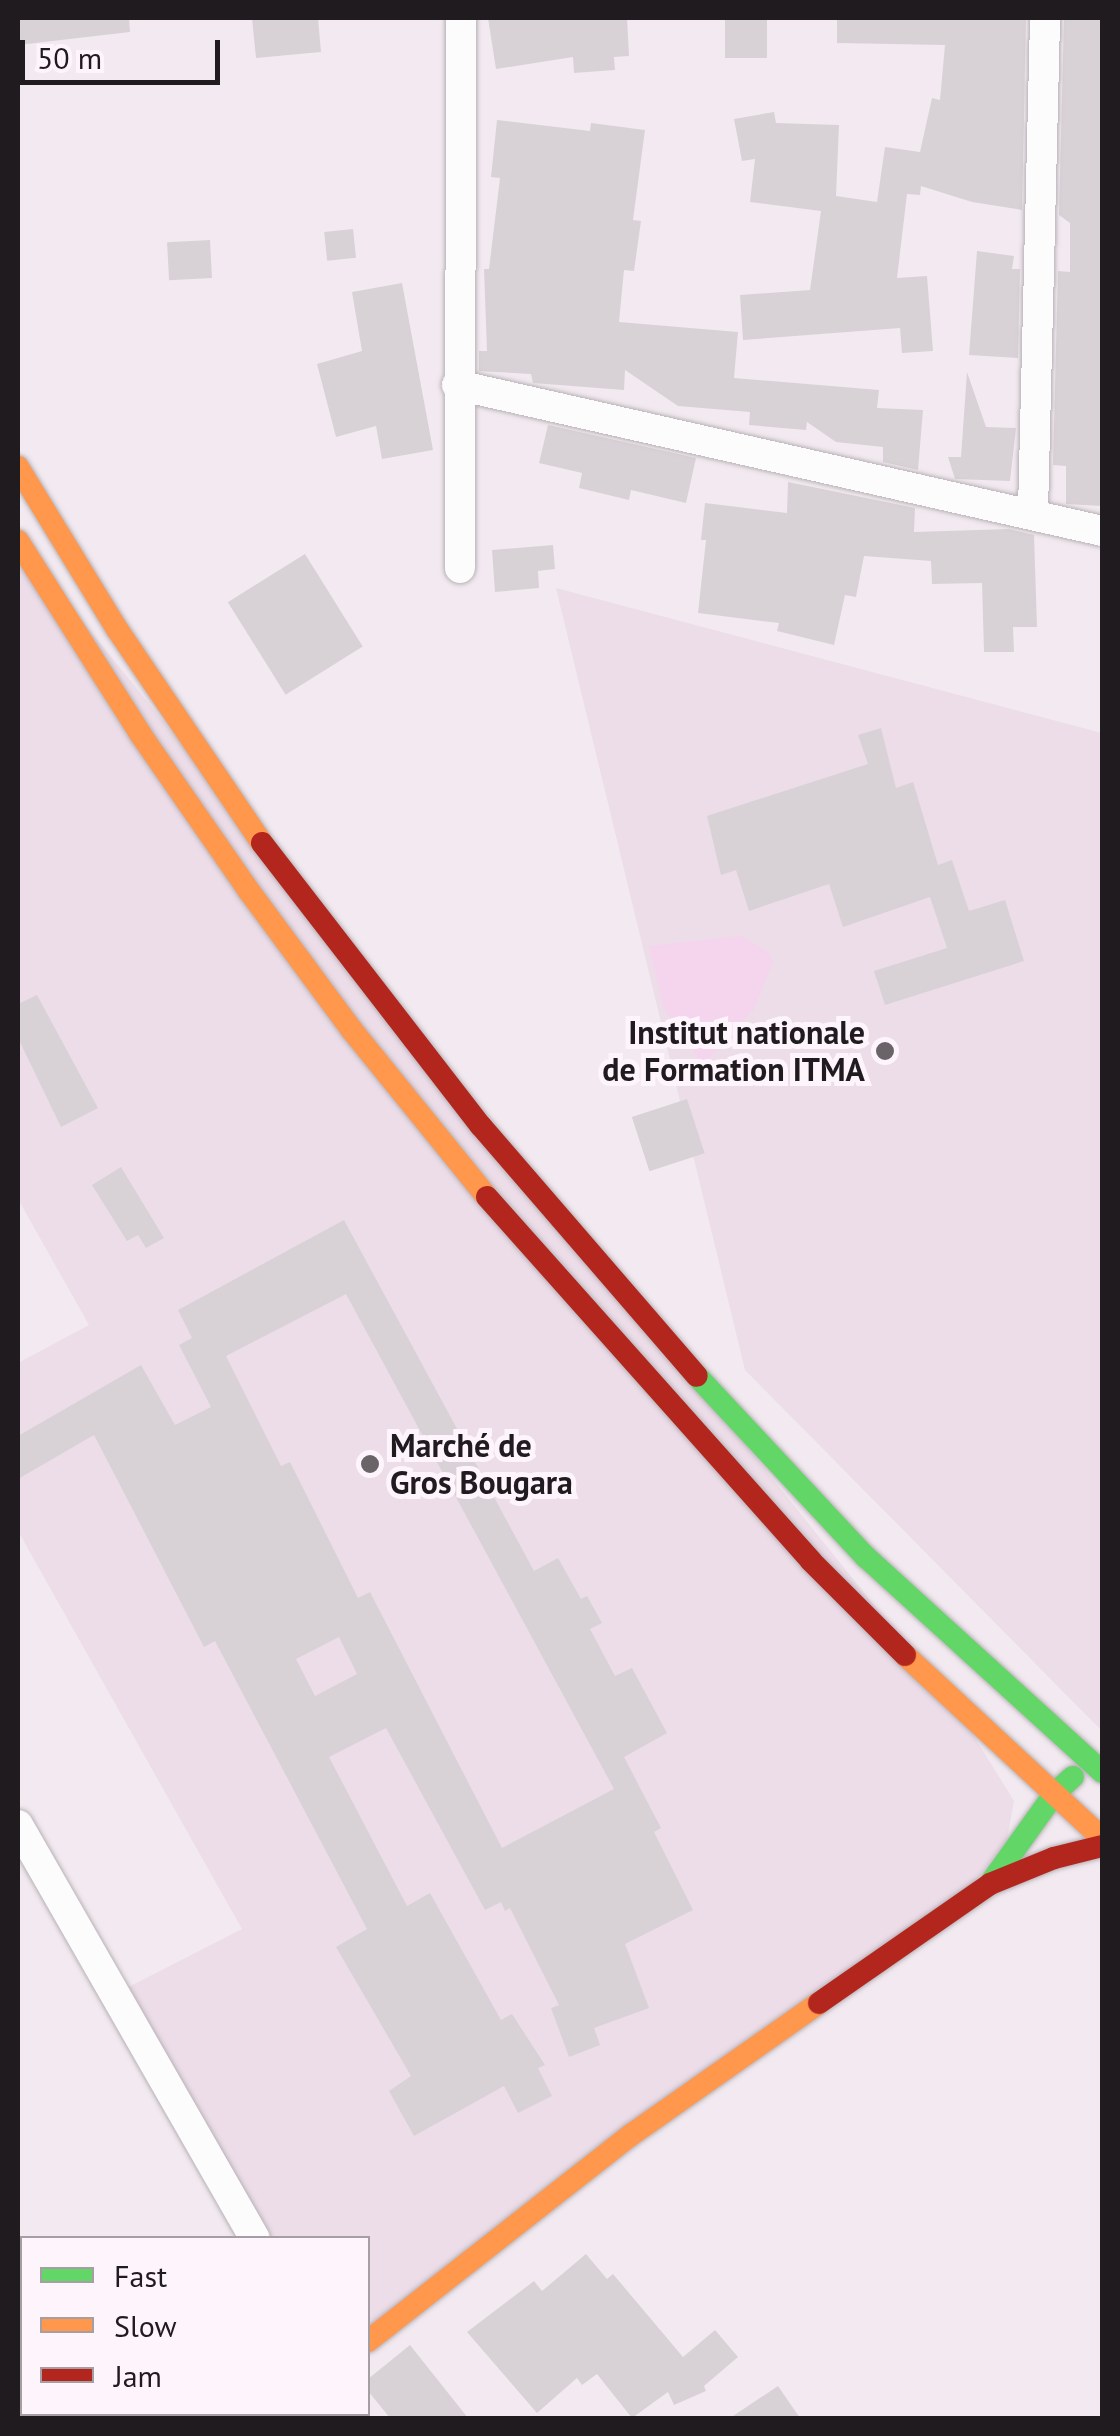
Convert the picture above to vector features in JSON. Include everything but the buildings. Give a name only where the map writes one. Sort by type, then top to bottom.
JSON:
[{"type":"main road","points":[[18,467],[117,629],[235,807],[365,981],[482,1126],[693,1372],[866,1556],[1100,1765],[1054,1793],[990,1884]]},
{"type":"main road","points":[[18,541],[141,735],[249,891],[351,1029],[515,1233],[811,1561],[956,1707],[1102,1838]]},
{"type":"main road","points":[[370,2339],[630,2135],[990,1884],[1054,1858],[1102,1846]]},
{"type":"street","points":[[460,18],[457,385],[460,568]]},
{"type":"street","points":[[1033,512],[1045,18]]},
{"type":"street","points":[[457,385],[1033,512],[1102,531]]},
{"type":"street","points":[[18,1825],[254,2236]]},
{"type":"shaded area","name":"Marché de Gros Bougara","points":[[18,541],[956,1707],[1014,1801],[1007,1839],[975,1881],[370,2340],[370,2236],[254,2236],[115,1994],[242,1929],[18,1531],[18,1363],[89,1325],[18,1199]]},
{"type":"shaded area","name":"Institut nationale de Formation ITMA","points":[[556,588],[1102,733],[1102,1731],[745,1370]]},
{"type":"shaded area","points":[[740,936],[767,951],[773,961],[754,1009],[703,1065],[664,1008],[649,946]]},
{"type":"traffic: fast","points":[[697,1376],[866,1557],[1102,1772]]},
{"type":"traffic: fast","points":[[992,1881],[1055,1793],[1073,1777]]},
{"type":"traffic: fast","points":[[271,2418],[274,2416]]},
{"type":"traffic: slow","points":[[18,467],[117,629],[262,843]]},
{"type":"traffic: slow","points":[[18,541],[141,735],[249,891],[351,1029],[487,1197]]},
{"type":"traffic: slow","points":[[905,1655],[1102,1838]]},
{"type":"traffic: slow","points":[[370,2339],[631,2135],[819,2003]]},
{"type":"traffic: jam","points":[[262,843],[481,1126],[697,1376]]},
{"type":"traffic: jam","points":[[487,1197],[811,1561],[905,1655]]},
{"type":"traffic: jam","points":[[819,2003],[990,1884],[1054,1858],[1102,1846]]},
{"type":"place","name":"Institut nationale de Formation ITMA","points":[[885,1051]]},
{"type":"place","name":"Marché de Gros Bougara","points":[[370,1464]]}]
